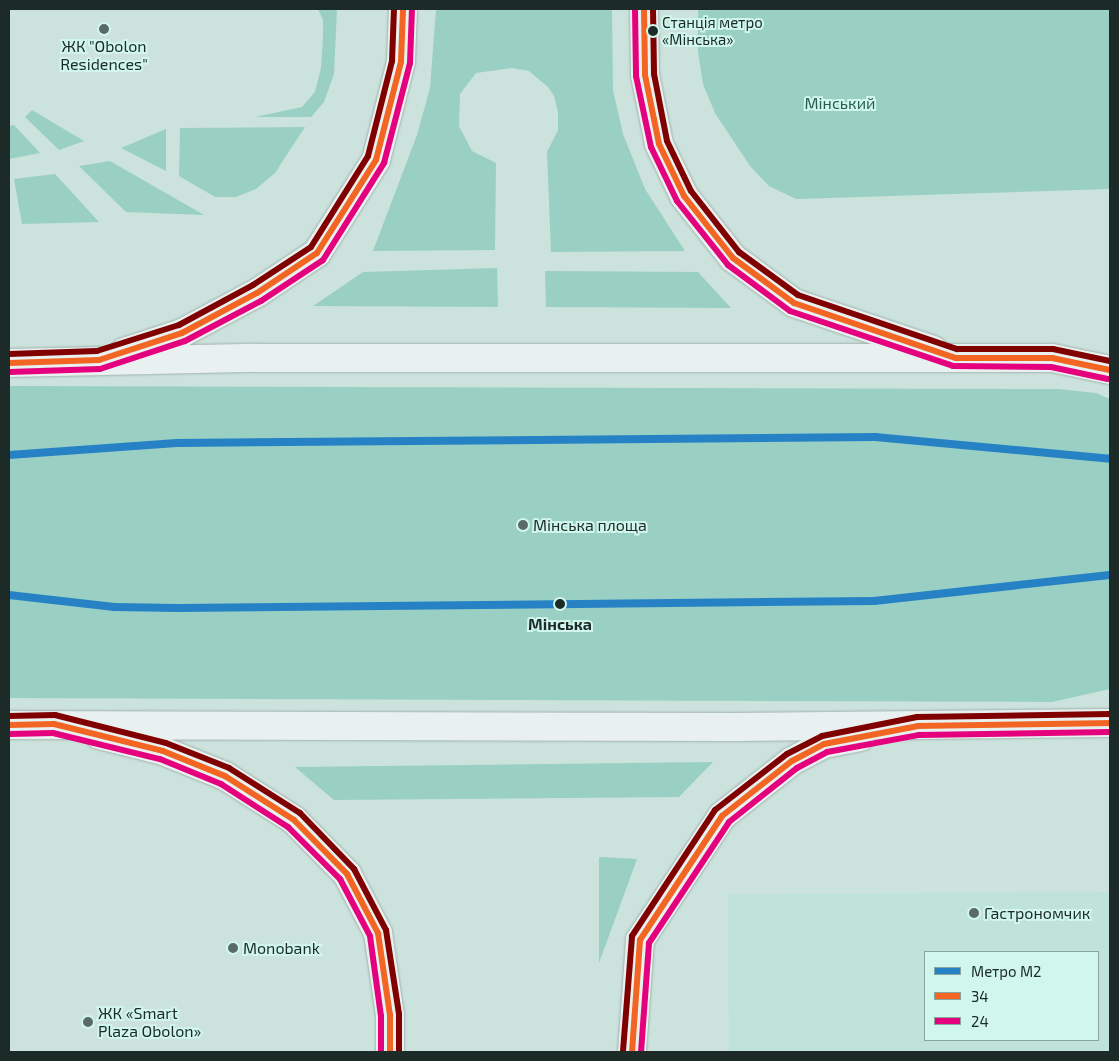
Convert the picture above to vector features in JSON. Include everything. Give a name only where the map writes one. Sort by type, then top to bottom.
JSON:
[{"type":"main road","points":[[99,360],[182,333],[257,293],[317,253],[376,160],[401,62],[403,9]]},
{"type":"main road","points":[[644,9],[645,75],[659,144],[684,196],[733,258],[794,303],[956,358]]},
{"type":"main road","points":[[9,363],[99,360],[1052,358],[1110,369]]},
{"type":"main road","points":[[9,725],[918,726],[1110,723]]},
{"type":"main road","points":[[54,724],[164,751],[225,776],[294,820],[347,874],[378,933],[390,1015],[390,1052]]},
{"type":"main road","points":[[632,1052],[640,940],[722,816],[792,761],[824,744],[918,726]]},
{"type":"shaded area","points":[[1110,892],[1110,1052],[729,1052],[728,894]]},
{"type":"green space","points":[[318,9],[337,9],[334,74],[324,102],[311,117],[255,117],[302,107],[315,92],[321,68],[323,37],[323,20]]},
{"type":"green space","points":[[436,9],[612,9],[613,90],[623,134],[645,189],[685,251],[551,252],[547,152],[558,130],[558,112],[554,96],[548,87],[529,71],[512,68],[476,73],[460,94],[459,126],[472,151],[496,163],[495,250],[373,251],[417,135],[430,88]]},
{"type":"green space","name":"Мінський","points":[[698,9],[1110,9],[1110,189],[796,199],[769,186],[750,166],[715,113],[703,84],[698,52]]},
{"type":"green space","points":[[32,110],[84,141],[59,150],[25,117]]},
{"type":"green space","points":[[14,125],[40,153],[9,159],[9,126]]},
{"type":"green space","points":[[305,127],[275,173],[256,189],[236,197],[215,197],[179,176],[180,128]]},
{"type":"green space","points":[[166,129],[166,171],[121,148]]},
{"type":"green space","points":[[110,161],[204,215],[126,212],[79,166]]},
{"type":"green space","points":[[55,174],[99,222],[22,224],[14,179]]},
{"type":"green space","points":[[497,268],[498,307],[313,306],[363,272]]},
{"type":"green space","points":[[545,271],[698,272],[731,308],[546,307]]},
{"type":"green space","points":[[9,386],[1059,389],[1096,393],[1110,399],[1110,689],[1052,702],[9,698]]},
{"type":"green space","points":[[713,762],[679,797],[334,800],[295,767]]},
{"type":"green space","points":[[599,857],[637,859],[599,963]]},
{"type":"metro line","name":"M2","points":[[9,455],[177,443],[875,437],[1110,459]]},
{"type":"metro line","name":"M2","points":[[9,595],[114,607],[178,608],[874,601],[1110,575]]},
{"type":"transit line","points":[[9,354],[97,351],[179,325],[253,285],[311,247],[368,156],[392,61],[394,9]]},
{"type":"transit line","name":"34","points":[[9,363],[99,360],[182,333],[257,293],[317,253],[376,160],[401,62],[403,9]]},
{"type":"transit line","name":"24","points":[[9,372],[100,369],[185,341],[261,301],[323,260],[384,163],[410,63],[412,9]]},
{"type":"transit line","name":"24","points":[[635,9],[636,76],[651,147],[677,201],[728,265],[790,311],[953,366],[1051,367],[1108,379]]},
{"type":"transit line","name":"34","points":[[644,9],[645,75],[659,144],[684,196],[733,258],[794,303],[956,358],[1052,358],[1110,370]]},
{"type":"transit line","points":[[653,9],[654,74],[667,141],[691,191],[739,252],[798,295],[957,349],[1053,349],[1110,361]]},
{"type":"transit line","points":[[623,1051],[632,936],[715,810],[787,754],[822,736],[917,717],[1110,714]]},
{"type":"transit line","points":[[9,716],[55,715],[166,743],[229,768],[300,813],[354,869],[386,930],[399,1014],[399,1052]]},
{"type":"transit line","name":"34","points":[[632,1052],[640,940],[722,816],[792,761],[824,744],[918,726],[1110,723]]},
{"type":"transit line","name":"34","points":[[9,725],[54,724],[163,751],[225,776],[294,820],[347,874],[378,933],[390,1015],[390,1052]]},
{"type":"transit line","name":"24","points":[[641,1052],[649,943],[729,822],[797,768],[827,752],[919,735],[1110,732]]},
{"type":"transit line","name":"24","points":[[9,734],[53,733],[160,759],[221,784],[288,827],[340,879],[370,936],[381,1016],[381,1052]]},
{"type":"place","name":"ЖК \"Obolon Residences\"","points":[[104,29]]},
{"type":"place","name":"Станція метро «Мінська»","points":[[653,31]]},
{"type":"place","name":"Мінська площа","points":[[523,525]]},
{"type":"place","name":"Мінська","points":[[560,604]]},
{"type":"place","name":"Гастрономчик","points":[[974,913]]},
{"type":"place","name":"Monobank","points":[[233,948]]},
{"type":"place","name":"ЖК «Smart Plaza Obolon»","points":[[88,1022]]}]
